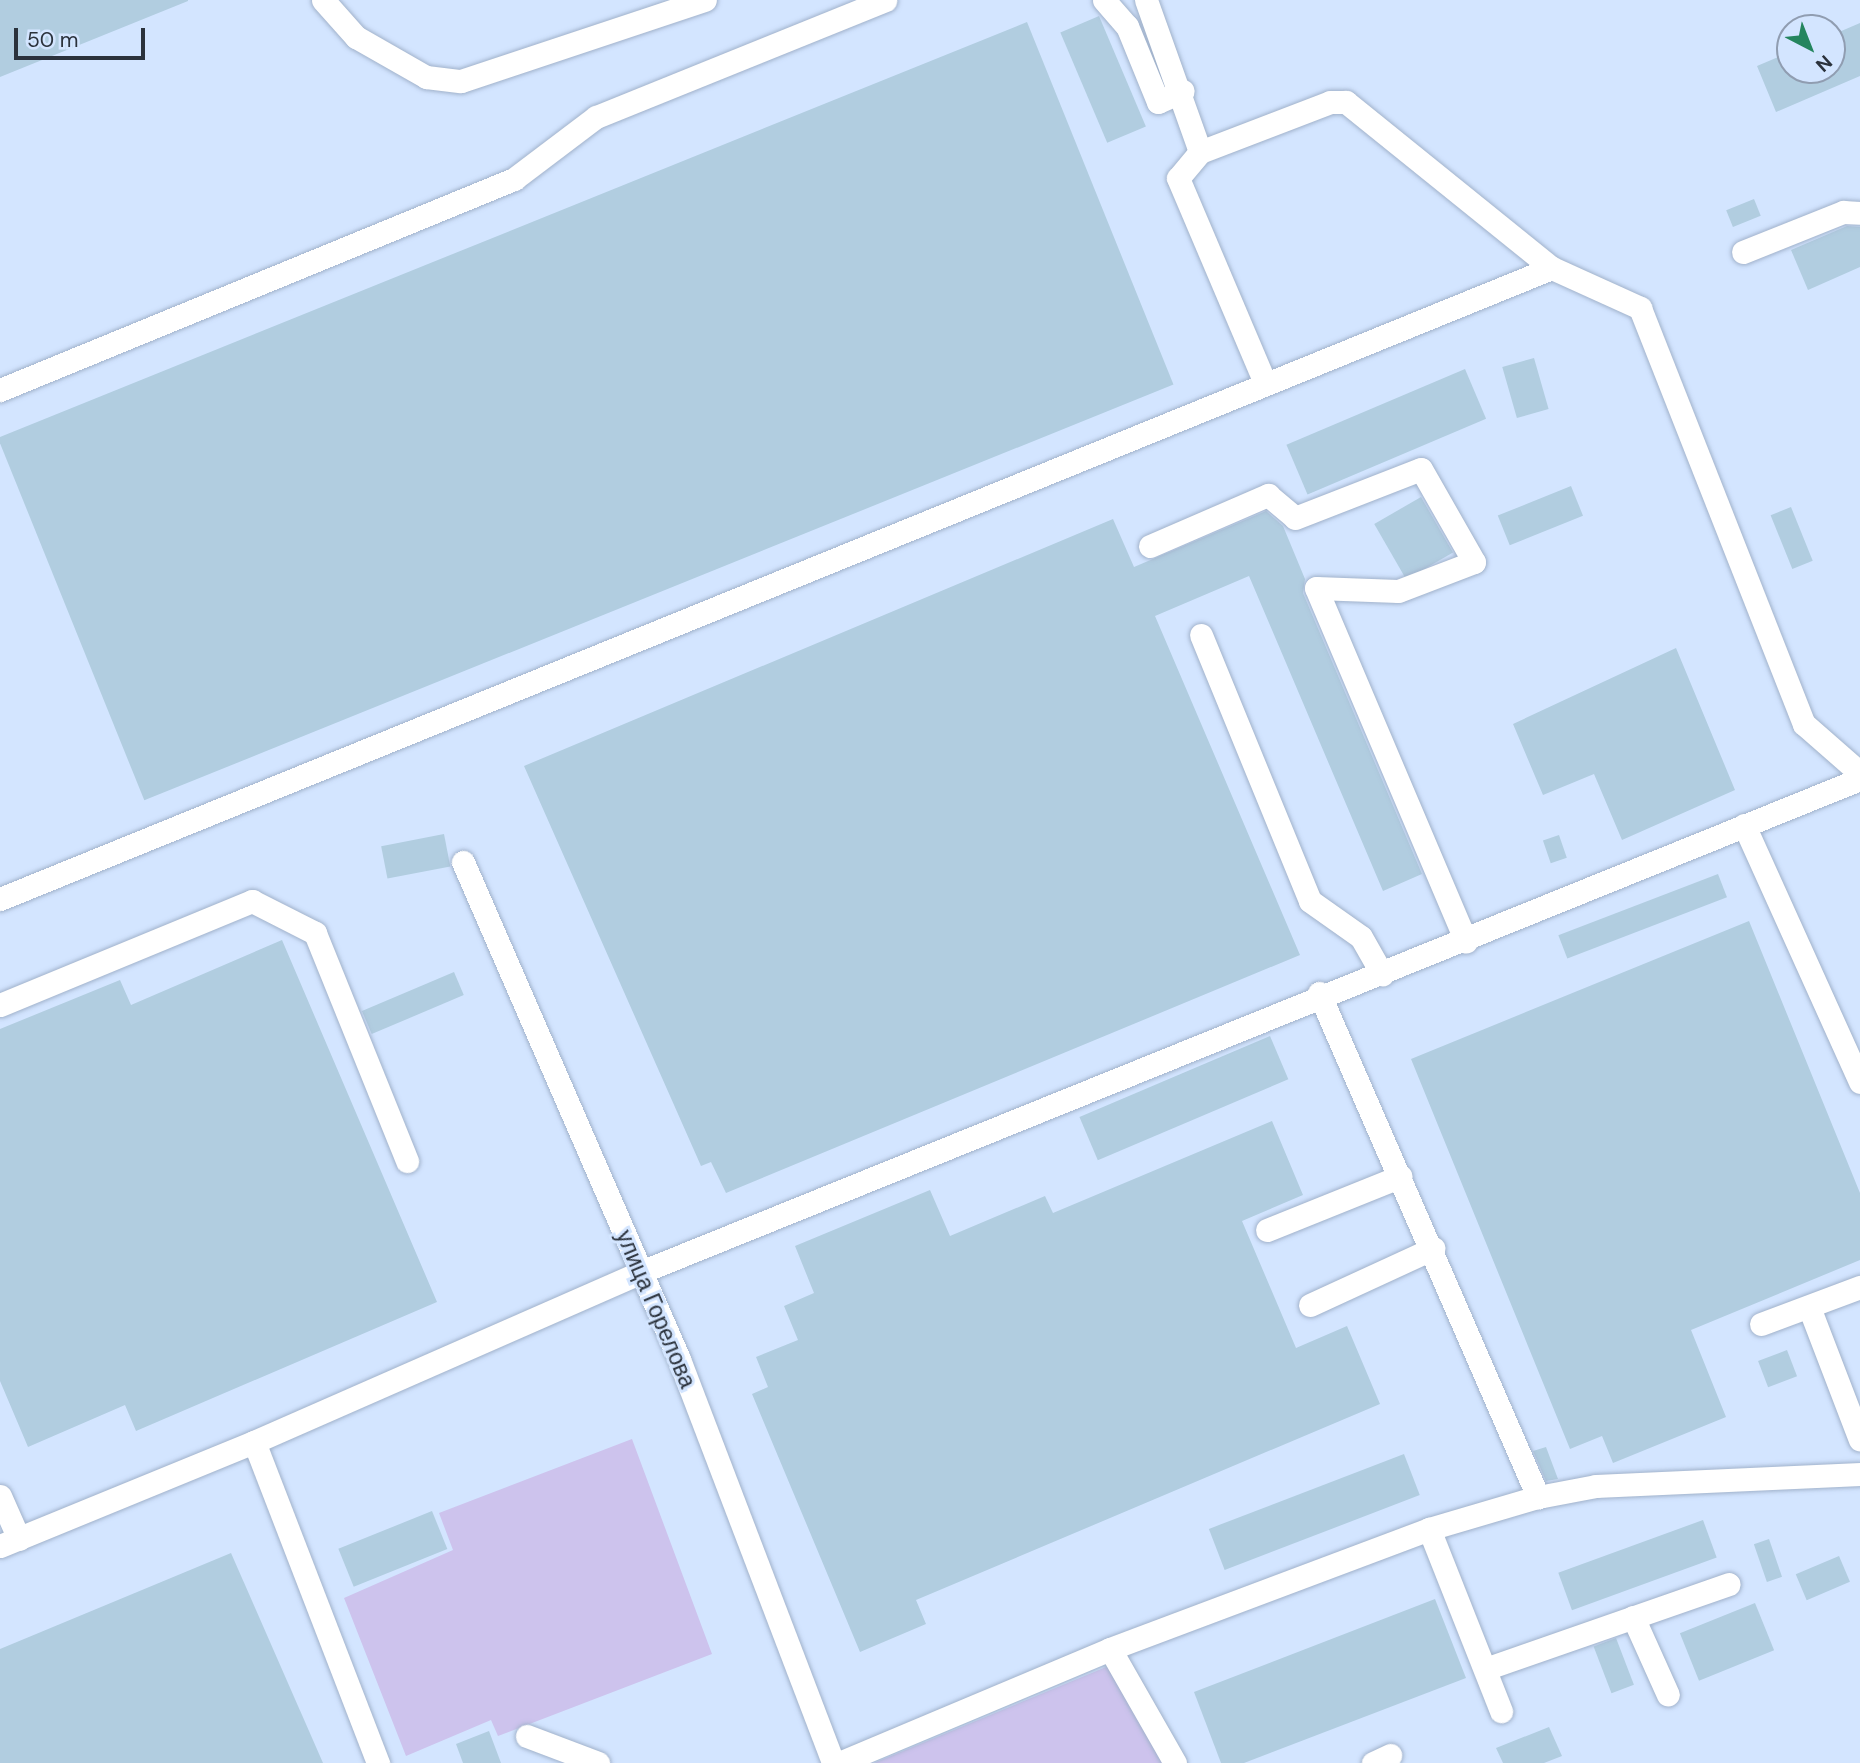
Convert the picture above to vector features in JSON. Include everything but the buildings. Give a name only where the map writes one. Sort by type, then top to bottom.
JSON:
[{"type":"street","points":[[323,0],[356,37],[426,77],[461,80],[705,0]]},
{"type":"street","points":[[0,390],[514,179],[596,117],[885,0]]},
{"type":"street","points":[[1104,0],[1127,26],[1158,102],[1183,91]]},
{"type":"street","points":[[1146,0],[1183,91],[1200,152]]},
{"type":"street","points":[[1265,383],[1178,177],[1200,152],[1330,102],[1346,102],[1552,268],[1640,308],[1804,724],[1860,772]]},
{"type":"street","points":[[1743,252],[1843,212],[1860,213]]},
{"type":"street","points":[[0,899],[1552,268]]},
{"type":"street","points":[[1150,546],[1268,495],[1295,518],[1420,469],[1474,562],[1398,590],[1317,588],[1466,941]]},
{"type":"street","points":[[1201,635],[1310,901],[1361,937],[1382,974]]},
{"type":"street","points":[[0,1496],[9,1543],[254,1442],[640,1272],[1319,993],[1382,974],[1466,941],[1860,779]]},
{"type":"street","points":[[1744,825],[1860,1082]]},
{"type":"street","name":"улица Горелова","points":[[463,862],[640,1272],[833,1763]]},
{"type":"street","points":[[0,1004],[252,901],[315,933],[407,1161]]},
{"type":"street","points":[[1319,993],[1434,1248],[1538,1497]]},
{"type":"street","points":[[1267,1230],[1401,1176]]},
{"type":"street","points":[[1310,1305],[1434,1248]]},
{"type":"street","points":[[1761,1324],[1860,1287]]},
{"type":"street","points":[[1809,1307],[1860,1440]]},
{"type":"street","points":[[254,1442],[378,1763]]},
{"type":"street","points":[[839,1763],[1111,1648],[1429,1529],[1538,1497],[1596,1486],[1860,1474]]},
{"type":"street","points":[[1429,1529],[1502,1711]]},
{"type":"street","points":[[1485,1670],[1729,1584]]},
{"type":"street","points":[[1633,1617],[1668,1695]]},
{"type":"street","points":[[1111,1648],[1175,1763]]},
{"type":"street","points":[[527,1736],[598,1763]]},
{"type":"shaded area","points":[[632,1439],[712,1654],[498,1736],[491,1720],[406,1756],[344,1598],[453,1550],[439,1513]]},
{"type":"shaded area","points":[[1111,1665],[1163,1763],[874,1763]]}]
